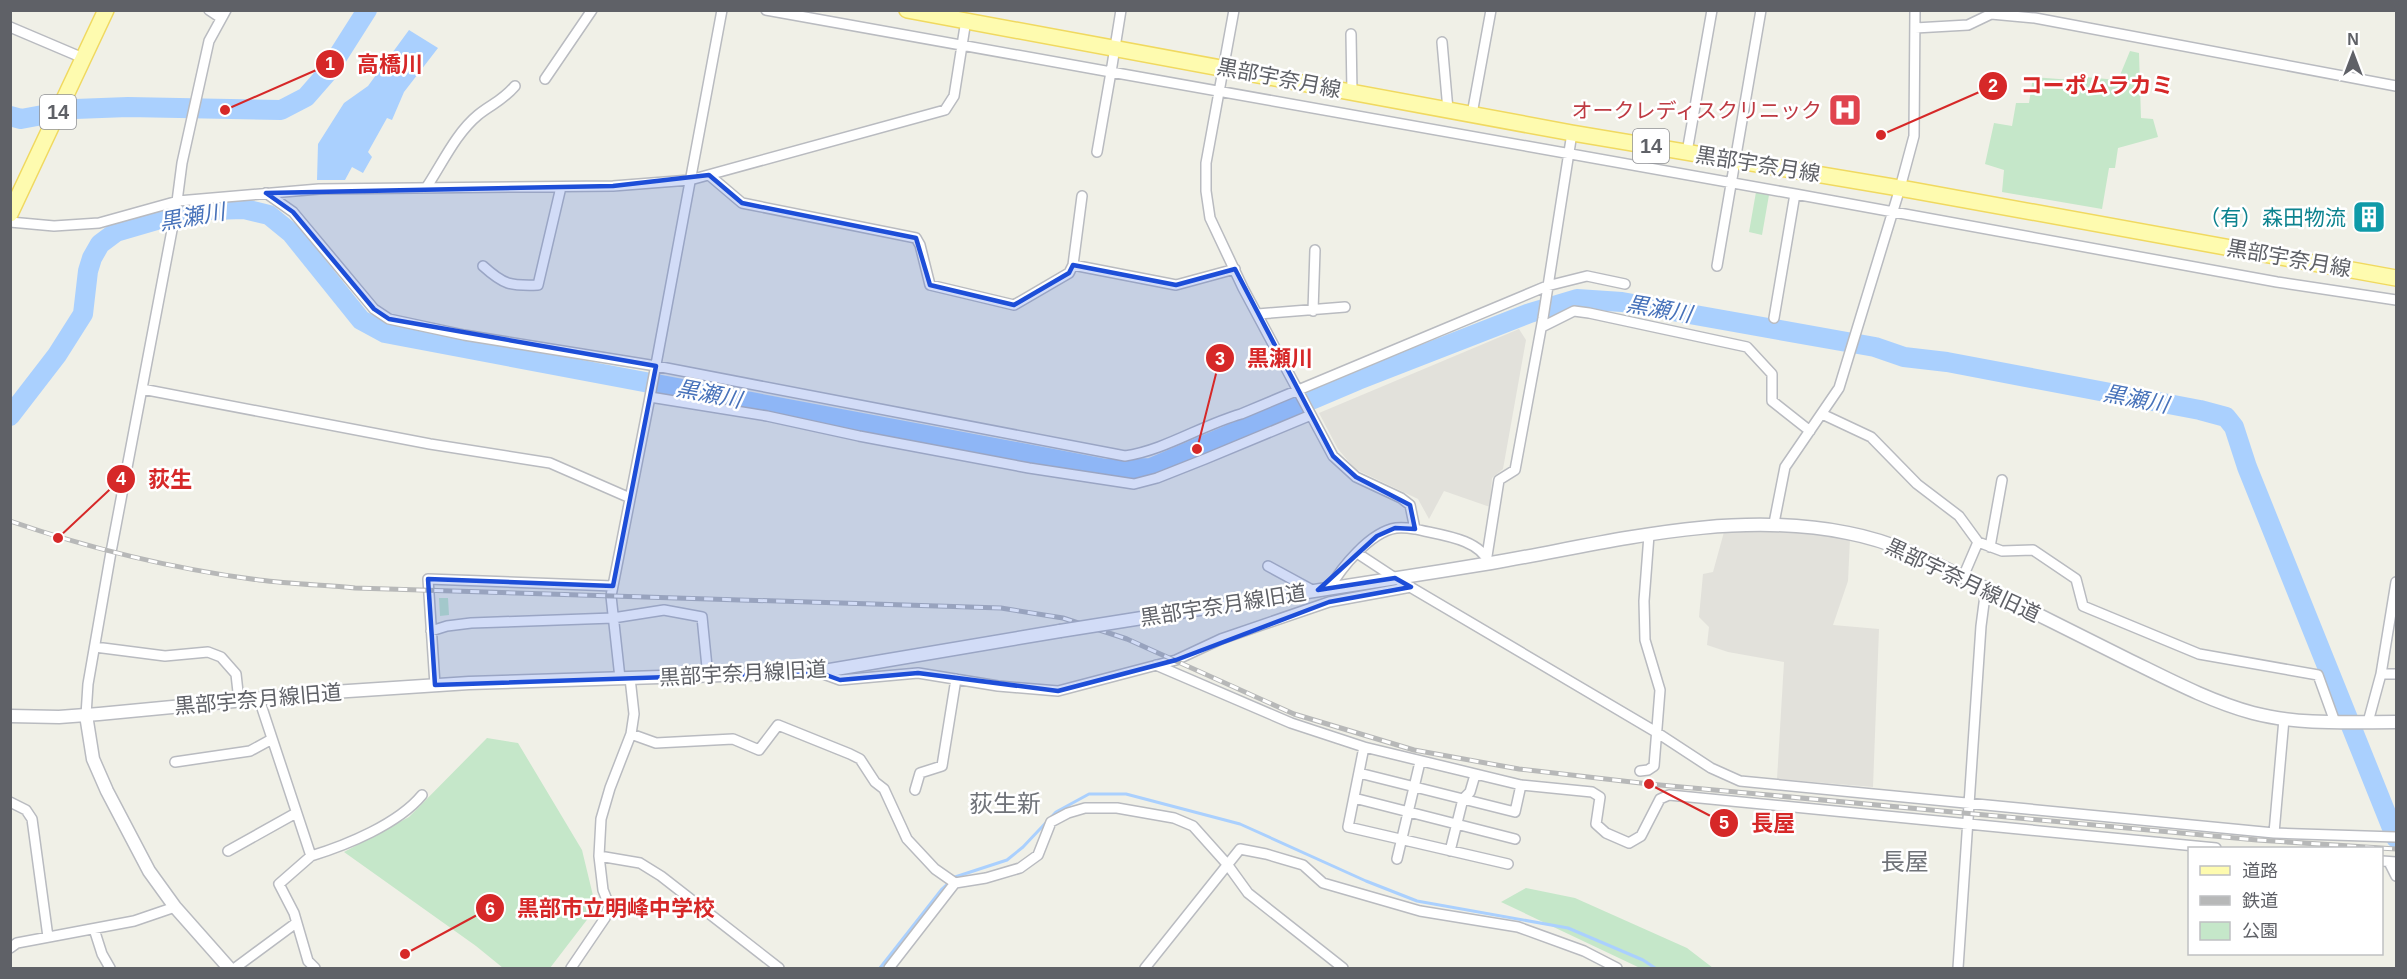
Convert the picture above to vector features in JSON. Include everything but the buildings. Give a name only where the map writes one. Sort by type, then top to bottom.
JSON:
[{"type":"main road","name":"14","points":[[10,214],[106,10]]},
{"type":"main road","name":"黒部宇奈月線","points":[[907,10],[1572,133],[1900,188],[2397,278]]},
{"type":"street","points":[[209,10],[224,14],[209,41],[182,163],[177,205],[95,647],[86,715],[93,759],[150,871],[175,907],[229,969]]},
{"type":"street","points":[[545,79],[592,10]]},
{"type":"street","points":[[571,969],[605,918],[609,905],[603,890],[598,856],[602,819],[631,734],[634,714],[613,618],[611,596],[722,10]]},
{"type":"street","points":[[766,10],[1893,211],[2277,282],[2397,300]]},
{"type":"street","points":[[1097,152],[1121,10]]},
{"type":"street","points":[[1234,10],[1206,163],[1206,191],[1210,218],[1234,269],[1333,456],[1356,477],[1401,498],[1410,505],[1415,529]]},
{"type":"street","points":[[1472,114],[1491,10]]},
{"type":"street","points":[[1687,152],[1712,10]]},
{"type":"street","points":[[1717,266],[1761,10]]},
{"type":"street","points":[[1774,524],[1785,467],[1839,388],[1900,188],[1914,136],[1916,10]]},
{"type":"street","points":[[1915,28],[1968,25],[1991,14],[2035,18],[2397,86]]},
{"type":"street","points":[[10,222],[54,226],[99,223],[177,205],[266,193],[320,189],[613,186],[690,180],[945,110],[954,96],[966,20]]},
{"type":"street","points":[[10,27],[83,58]]},
{"type":"street","points":[[1351,34],[1352,92]]},
{"type":"street","points":[[1442,42],[1448,110]]},
{"type":"street","points":[[426,188],[464,129],[479,114],[504,99],[515,86]]},
{"type":"street","points":[[1488,560],[1499,480],[1515,470],[1543,322],[1546,290],[1572,133]]},
{"type":"street","points":[[709,174],[742,203],[916,238],[930,285],[1014,305],[1069,273],[1073,265],[1082,196]]},
{"type":"street","points":[[483,266],[501,282],[515,286],[538,285],[561,187]]},
{"type":"street","points":[[266,193],[293,212],[374,309],[389,319],[464,335],[656,368],[1125,456],[1142,454],[1218,420],[1241,414],[1299,392],[1546,290],[1587,276],[1625,284]]},
{"type":"street","points":[[1774,318],[1795,194]]},
{"type":"street","points":[[1313,311],[1315,250]]},
{"type":"street","points":[[1073,265],[1176,285],[1234,269]]},
{"type":"street","points":[[1258,314],[1346,307]]},
{"type":"street","points":[[1543,322],[1574,311],[1747,347],[1772,374],[1772,401],[1810,431]]},
{"type":"street","points":[[142,389],[430,444],[550,463],[630,498]]},
{"type":"street","points":[[650,399],[767,416],[1029,468],[1134,484],[1196,463],[1310,413]]},
{"type":"street","points":[[1822,414],[1871,437],[1917,484],[1959,516],[1978,542],[2002,551],[2033,550],[2076,579],[2083,606],[2199,654],[2318,675],[2335,722]]},
{"type":"street","points":[[1990,547],[2002,480]]},
{"type":"street","name":"黒部宇奈月線旧道","points":[[10,716],[86,715],[435,685],[818,672],[1395,578],[1488,560],[1711,527],[1774,524],[1840,531],[1909,550],[2190,690],[2237,708],[2284,719],[2397,722]]},
{"type":"street","points":[[1329,589],[1339,570],[1357,553],[1377,536],[1395,528],[1415,529],[1472,544],[1488,560]]},
{"type":"street","points":[[1640,771],[1654,766],[1660,690],[1645,640],[1644,600],[1649,536]]},
{"type":"street","points":[[1964,577],[1978,542]]},
{"type":"street","points":[[1357,553],[1395,578],[1656,732],[1711,768],[1740,781],[1969,801],[2274,832],[2397,837]]},
{"type":"street","points":[[1268,566],[1314,591]]},
{"type":"street","points":[[435,685],[428,579],[613,586]]},
{"type":"street","points":[[2368,722],[2381,675],[2397,582]]},
{"type":"street","points":[[818,672],[840,680],[918,673],[998,686],[1058,691],[1176,660],[1221,639],[1329,602],[1411,587]]},
{"type":"street","points":[[1958,969],[1986,588]]},
{"type":"street","points":[[431,631],[471,623],[613,618],[664,610],[702,617],[708,677]]},
{"type":"street","points":[[95,647],[165,656],[208,651],[220,657],[236,674],[239,701]]},
{"type":"street","points":[[1156,665],[1291,723],[1364,747],[1521,785],[1592,792],[1600,797],[1596,824],[1606,832],[1629,843],[1641,836],[1660,799],[1669,795],[2196,847]]},
{"type":"street","points":[[2381,675],[2397,674]]},
{"type":"street","points":[[915,790],[920,773],[942,766],[956,679]]},
{"type":"street","points":[[260,699],[311,856]]},
{"type":"street","points":[[2274,832],[2284,719]]},
{"type":"street","points":[[631,734],[656,743],[734,739],[759,750],[778,725],[850,754],[860,759],[875,782],[884,789],[907,839],[935,869],[955,883]]},
{"type":"street","points":[[175,762],[250,751],[272,739]]},
{"type":"street","points":[[1364,747],[1348,827],[1508,864]]},
{"type":"street","points":[[1397,860],[1420,762]]},
{"type":"street","points":[[1359,773],[1515,812],[1521,785]]},
{"type":"street","points":[[1450,851],[1463,799],[1470,792],[1475,775]]},
{"type":"street","points":[[315,969],[308,961],[294,913],[279,884],[311,856],[329,851],[390,821],[413,806],[422,795]]},
{"type":"street","points":[[1354,798],[1515,839]]},
{"type":"street","points":[[10,802],[26,810],[32,819],[48,937]]},
{"type":"street","points":[[889,969],[955,883],[986,878],[1020,868],[1038,855],[1052,822],[1068,813],[1085,808],[1117,808],[1174,818],[1193,826],[1227,864],[1248,893],[1343,969]]},
{"type":"street","points":[[228,851],[296,813]]},
{"type":"street","points":[[1144,969],[1240,849],[1303,865],[1323,883],[1420,911],[1518,927],[1584,951],[1617,969]]},
{"type":"street","points":[[598,856],[640,863],[661,876],[779,969]]},
{"type":"street","points":[[2391,862],[2397,876]]},
{"type":"street","points":[[10,948],[17,943],[134,921],[175,907]]},
{"type":"street","points":[[235,969],[296,923]]},
{"type":"street","points":[[94,928],[102,954],[110,969]]},
{"type":"highlighted area","points":[[709,175],[742,203],[916,238],[930,285],[1014,305],[1069,273],[1073,265],[1176,285],[1235,269],[1333,456],[1356,477],[1410,505],[1415,529],[1395,528],[1377,536],[1318,590],[1395,578],[1411,587],[1329,602],[1176,660],[1058,691],[918,673],[840,680],[818,672],[435,685],[428,579],[613,586],[656,366],[389,319],[374,309],[293,212],[266,193],[613,186]]},
{"type":"shaded area","points":[[1519,329],[1526,340],[1503,469],[1492,478],[1490,507],[1444,491],[1429,519],[1418,499],[1355,469],[1338,449],[1319,413]]},
{"type":"shaded area","points":[[1804,531],[1850,539],[1848,581],[1833,625],[1879,629],[1873,787],[1777,779],[1784,662],[1728,652],[1707,645],[1709,627],[1699,617],[1703,574],[1713,572],[1724,532]]},
{"type":"green space","points":[[2130,51],[2139,53],[2141,118],[2153,119],[2158,137],[2118,148],[2115,168],[2109,168],[2102,209],[2002,192],[2004,170],[1985,164],[1994,123],[2012,126],[2016,103],[2029,103],[2033,77],[2085,81],[2085,77],[2118,80]]},
{"type":"green space","points":[[1756,192],[1769,195],[1762,235],[1749,232]]},
{"type":"green space","points":[[439,598],[448,598],[449,615],[440,616]]},
{"type":"green space","points":[[487,738],[518,743],[582,850],[596,908],[550,968],[503,968],[476,946],[344,852],[409,817]]},
{"type":"green space","points":[[1526,888],[1575,898],[1687,948],[1713,968],[1640,968],[1501,902]]},
{"type":"water","points":[[409,30],[438,48],[404,92],[392,120],[387,118],[368,152],[372,157],[363,173],[352,167],[345,180],[317,180],[318,144],[344,103],[368,86]]},
{"type":"waterway","points":[[10,116],[21,119],[75,109],[128,107],[281,110],[306,97],[327,73],[367,10]]},
{"type":"waterway","name":"黒瀬川","points":[[10,416],[57,355],[83,314],[88,271],[100,244],[116,232],[164,218],[210,210],[244,209],[269,215],[291,233],[361,320],[385,333],[1106,469],[1151,468],[1358,380],[1530,313],[1577,299],[1622,302],[1875,347],[1904,357],[1947,362],[2200,410],[2226,417],[2234,427],[2247,467],[2396,838]]},
{"type":"waterway","points":[[880,968],[942,889],[955,877],[1007,860],[1023,847],[1056,812],[1089,794],[1126,794],[1240,824],[1366,881],[1417,901],[1568,928],[1643,960],[1655,968]]},
{"type":"railway","points":[[10,521],[133,557],[196,570],[283,583],[355,588],[1001,608],[1063,618],[1127,639],[1294,714],[1414,750],[1519,769],[1649,784],[2257,840],[2365,847]]},
{"type":"railway","points":[[2383,848],[2396,849]]},
{"type":"place","name":"高橋川","points":[[225,110]]},
{"type":"place","name":"オークレディスクリニック","points":[[1845,110]]},
{"type":"place","name":"コーポムラカミ","points":[[1881,135]]},
{"type":"place","name":"（有）森田物流","points":[[2369,217]]},
{"type":"place","name":"黒瀬川","points":[[1197,449]]},
{"type":"place","name":"荻生","points":[[58,538]]},
{"type":"place","name":"長屋","points":[[1649,784]]},
{"type":"place","name":"黒部市立明峰中学校","points":[[405,954]]},
{"type":"district","name":"荻生新","points":[[1005,803]]},
{"type":"district","name":"長屋","points":[[1905,861]]}]
